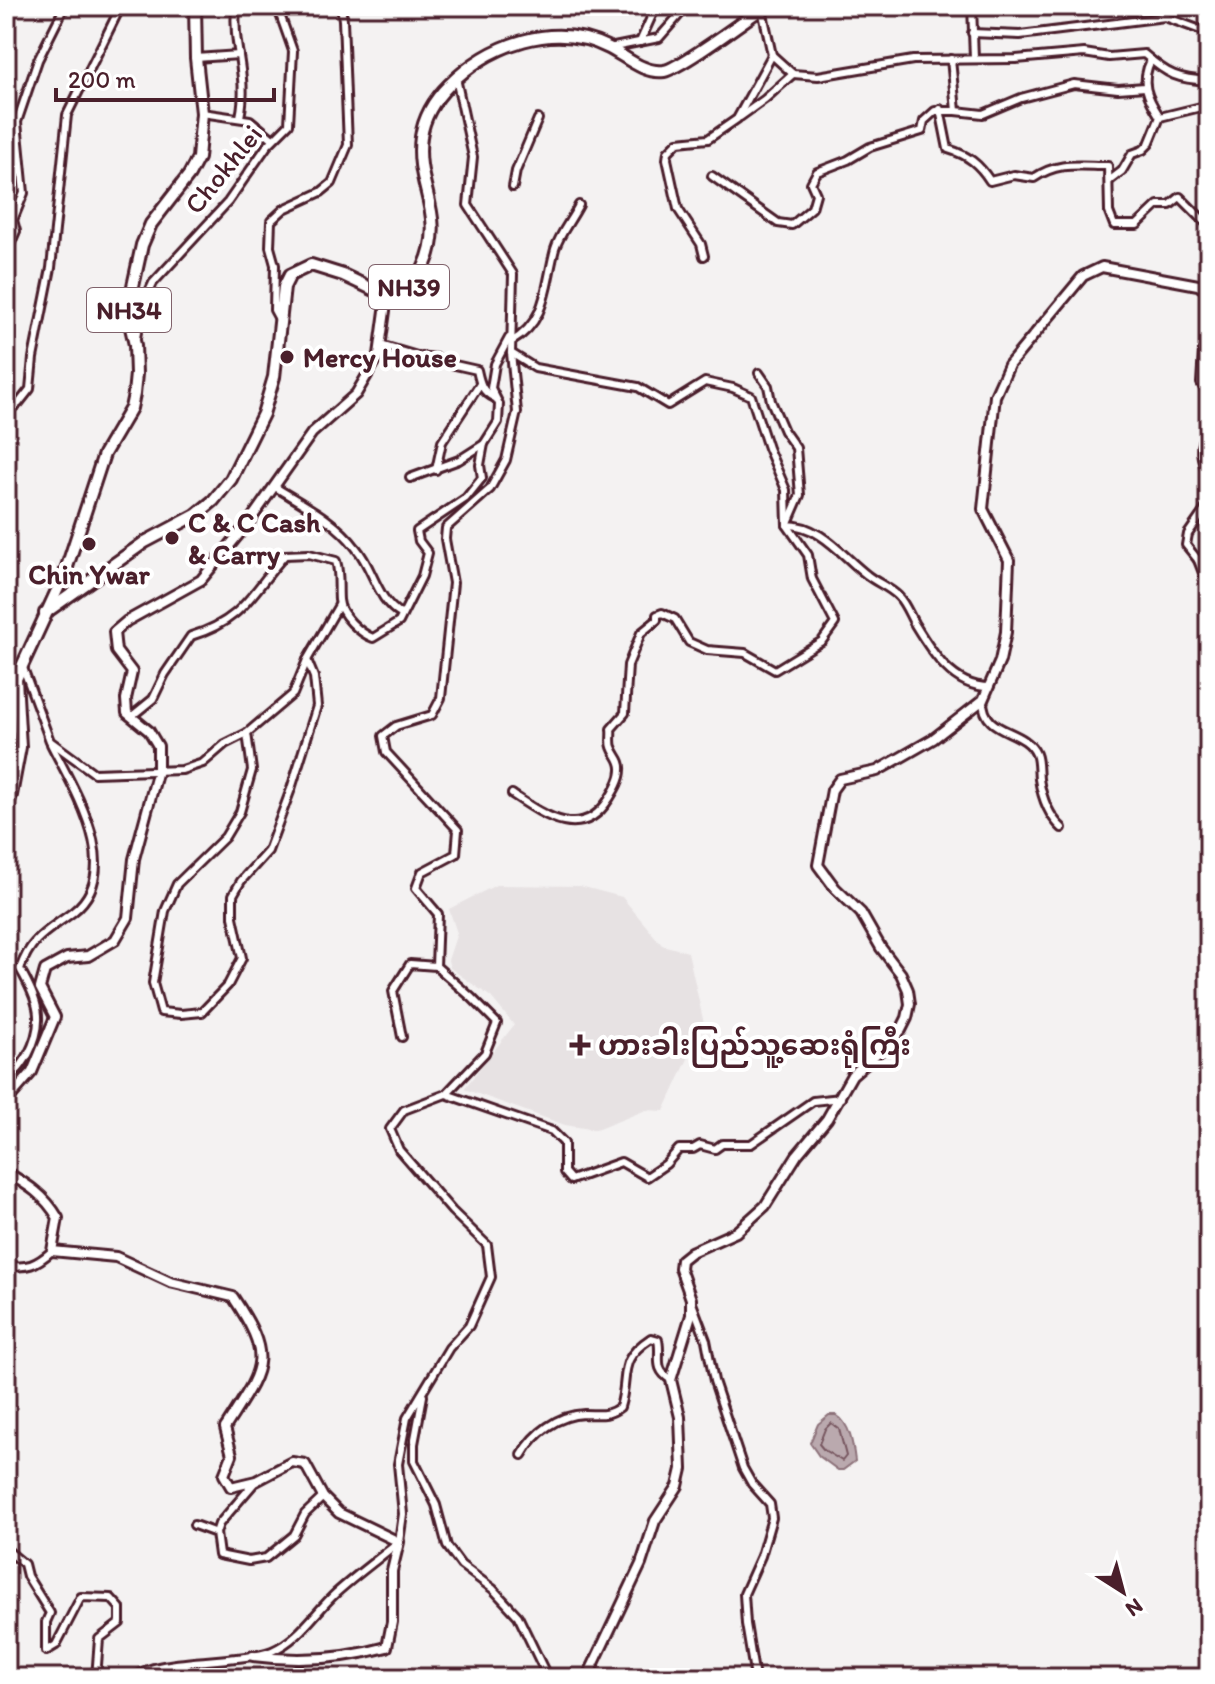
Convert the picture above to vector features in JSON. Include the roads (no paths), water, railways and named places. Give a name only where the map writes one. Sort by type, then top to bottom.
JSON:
[{"type":"highway","name":"NH34","points":[[45,613],[65,573],[104,454],[131,408],[136,374],[135,345],[129,319],[130,300],[142,245],[151,224],[189,175],[198,158],[202,113],[195,6]]},
{"type":"highway","name":"NH39","points":[[45,613],[145,542],[196,515],[221,493],[239,465],[263,414],[274,377],[285,280],[311,265],[387,296],[404,290],[416,280],[430,250],[434,226],[422,172],[421,138],[430,107],[456,78],[492,53],[530,38],[576,36],[590,39],[646,69],[666,71],[764,7]]},
{"type":"highway","points":[[6,809],[20,747],[15,687],[45,613]]},
{"type":"street","points":[[6,18],[14,6]]},
{"type":"street","points":[[6,254],[16,231],[13,220],[24,193],[17,122],[38,60],[65,6]]},
{"type":"street","points":[[6,412],[19,403],[30,389],[51,268],[67,115],[121,6]]},
{"type":"street","points":[[240,117],[245,87],[234,28],[236,8],[241,6]]},
{"type":"street","name":"Chokhlei","points":[[135,345],[141,309],[153,283],[228,202],[273,139],[289,124],[293,51],[277,6]]},
{"type":"street","points":[[280,322],[274,310],[275,265],[270,247],[271,221],[284,209],[321,192],[332,183],[348,145],[341,6]]},
{"type":"street","points":[[640,42],[654,11],[652,6]]},
{"type":"street","points":[[609,48],[659,38],[687,6]]},
{"type":"street","points":[[972,6],[974,58]]},
{"type":"street","points":[[737,119],[772,55],[764,7]]},
{"type":"street","points":[[972,33],[1020,35],[1165,17],[1209,33]]},
{"type":"street","points":[[772,55],[793,74],[818,76],[913,60],[1016,59],[1084,53],[1109,57],[1144,54],[1167,74],[1185,80],[1209,81]]},
{"type":"street","points":[[196,58],[239,55]]},
{"type":"street","points":[[951,59],[956,111]]},
{"type":"street","points":[[1151,60],[1143,81],[1160,117]]},
{"type":"street","points":[[704,256],[701,244],[678,209],[668,152],[678,142],[708,139],[772,94],[793,74]]},
{"type":"street","points":[[436,966],[438,914],[416,888],[422,872],[456,854],[458,830],[386,752],[383,736],[396,726],[432,715],[441,698],[453,583],[446,528],[490,489],[506,460],[517,412],[510,339],[513,274],[468,205],[473,157],[456,78]]},
{"type":"street","points":[[712,176],[778,223],[792,225],[812,208],[816,194],[811,183],[817,172],[870,147],[922,131],[924,121],[940,109],[983,114],[1021,98],[1074,84],[1118,89],[1145,87]]},
{"type":"street","points":[[1160,117],[1209,105]]},
{"type":"street","points":[[940,109],[948,149],[965,154],[990,181],[1014,175],[1034,178],[1047,169],[1068,163],[1108,166],[1109,212],[1114,225],[1137,225],[1158,205],[1170,205],[1180,197],[1209,226]]},
{"type":"street","points":[[202,113],[250,120],[273,139]]},
{"type":"street","points":[[1109,181],[1122,171],[1132,154],[1149,144],[1160,117]]},
{"type":"street","points":[[513,187],[516,171],[538,119]]},
{"type":"street","points":[[339,605],[359,630],[373,638],[399,622],[422,576],[428,553],[419,541],[417,531],[476,489],[482,478],[480,465],[484,444],[498,422],[497,399],[491,388],[495,364],[510,339],[523,335],[536,319],[552,271],[555,247],[579,205]]},
{"type":"street","points":[[1062,828],[1051,818],[1045,805],[1036,755],[1024,738],[999,730],[983,709],[983,700],[1000,661],[1006,632],[1009,560],[983,509],[995,396],[1009,365],[1083,276],[1102,267],[1198,285],[1209,292]]},
{"type":"street","points":[[6,1102],[32,1072],[55,1017],[40,988],[45,970],[67,958],[88,956],[115,940],[128,918],[134,859],[158,770],[158,746],[149,731],[127,713],[126,699],[132,672],[116,651],[114,632],[127,621],[201,580],[275,487],[312,433],[356,394],[379,355],[387,296]]},
{"type":"street","points":[[380,345],[477,370],[486,393],[497,399]]},
{"type":"street","points":[[1209,347],[1203,350],[1201,383],[1209,398]]},
{"type":"street","points":[[511,353],[535,368],[638,387],[668,405],[705,382],[733,388],[751,396],[786,490],[787,525],[808,555],[812,579],[835,623],[822,641],[775,670],[745,653],[707,650],[689,642],[675,619],[662,613],[657,615],[657,620],[641,633],[628,665],[625,713],[611,729],[612,748],[620,760],[621,770],[615,790],[599,813],[582,822],[566,823],[512,794]]},
{"type":"street","points":[[759,373],[768,386],[784,431],[796,448],[800,495],[787,525]]},
{"type":"street","points":[[436,470],[442,442],[480,384]]},
{"type":"street","points":[[1209,429],[1200,451],[1209,477]]},
{"type":"street","points":[[410,478],[436,470],[484,444]]},
{"type":"street","points":[[275,487],[330,521],[355,545],[383,599],[402,615]]},
{"type":"street","points":[[1209,504],[1188,534],[1186,545],[1198,560],[1203,573],[1209,576]]},
{"type":"street","points":[[787,525],[802,525],[818,533],[899,598],[954,676],[975,687],[989,687]]},
{"type":"street","points":[[50,741],[94,773],[182,770],[203,763],[225,744],[247,733],[293,694],[307,660],[339,605],[336,561],[309,554],[285,555],[248,603],[213,631],[191,636],[165,674],[153,699],[132,716]]},
{"type":"street","points":[[1198,560],[1209,563]]},
{"type":"street","points":[[247,733],[252,770],[240,812],[225,837],[177,884],[165,911],[153,983],[161,1012],[202,1012],[228,985],[242,958],[233,917],[233,895],[241,881],[268,851],[303,753],[317,706],[314,677],[307,660]]},
{"type":"street","points":[[6,1077],[17,1073],[38,1035],[33,993],[20,969],[26,951],[47,929],[83,905],[91,894],[97,856],[91,827],[50,741],[22,665]]},
{"type":"street","points":[[755,1678],[744,1594],[761,1556],[772,1518],[770,1504],[752,1484],[743,1468],[714,1381],[706,1340],[680,1268],[681,1260],[691,1252],[720,1241],[750,1221],[765,1206],[797,1155],[841,1098],[852,1075],[901,1030],[910,1004],[901,974],[881,948],[861,913],[835,888],[818,865],[832,790],[840,779],[877,771],[919,747],[983,700]]},
{"type":"street","points":[[253,1656],[282,1660],[332,1657],[387,1647],[392,1622],[392,1571],[403,1514],[398,1464],[407,1418],[449,1348],[469,1326],[491,1277],[487,1245],[452,1211],[399,1150],[390,1129],[404,1110],[446,1094],[485,1053],[497,1023],[436,966],[410,964],[393,991],[402,1037]]},
{"type":"street","points":[[446,1094],[552,1131],[564,1143],[564,1172],[571,1180],[621,1162],[647,1177],[666,1164],[679,1149],[693,1149],[700,1145],[715,1149],[722,1144],[751,1144],[813,1101],[841,1098]]},
{"type":"street","points":[[6,1172],[37,1191],[50,1203],[58,1218],[52,1251],[36,1265],[21,1268],[6,1265]]},
{"type":"street","points":[[52,1251],[116,1257],[170,1282],[233,1297],[251,1325],[262,1356],[253,1384],[225,1428],[232,1455],[224,1475],[231,1487],[256,1481],[292,1462],[305,1464],[323,1497],[339,1513],[399,1542]]},
{"type":"street","points":[[587,1678],[641,1564],[655,1521],[678,1486],[682,1469],[682,1440],[671,1380],[691,1315],[691,1299]]},
{"type":"street","points":[[522,1455],[537,1435],[557,1420],[584,1414],[600,1416],[620,1407],[627,1361],[639,1346],[651,1338],[658,1340],[659,1344],[659,1370],[671,1380]]},
{"type":"street","points":[[424,1392],[414,1444],[414,1461],[436,1505],[447,1546],[461,1565],[493,1589],[518,1616],[548,1678]]},
{"type":"street","points":[[256,1481],[219,1524],[216,1533],[219,1555],[249,1561],[266,1558],[294,1535],[305,1514],[323,1497]]},
{"type":"street","points":[[194,1525],[216,1533]]},
{"type":"street","points":[[133,1678],[137,1674],[167,1666],[253,1656],[273,1650],[300,1633],[335,1594],[399,1542]]},
{"type":"street","points":[[6,1549],[24,1564],[27,1576],[50,1613],[46,1622],[46,1651],[56,1645],[81,1597],[111,1598],[120,1608],[120,1623],[99,1639],[96,1678]]},
{"type":"water","points":[[829,1415],[841,1419],[852,1442],[855,1461],[843,1470],[838,1470],[819,1456],[810,1443],[818,1424]]},
{"type":"place","name":"Mercy House","points":[[287,357]]},
{"type":"place","name":"C & C Cash & Carry","points":[[172,538]]},
{"type":"place","name":"Chin Ywar","points":[[89,544]]},
{"type":"place","name":"ဟားခါးပြည်သူ့ဆေးရုံကြီး","points":[[580,1045]]}]
